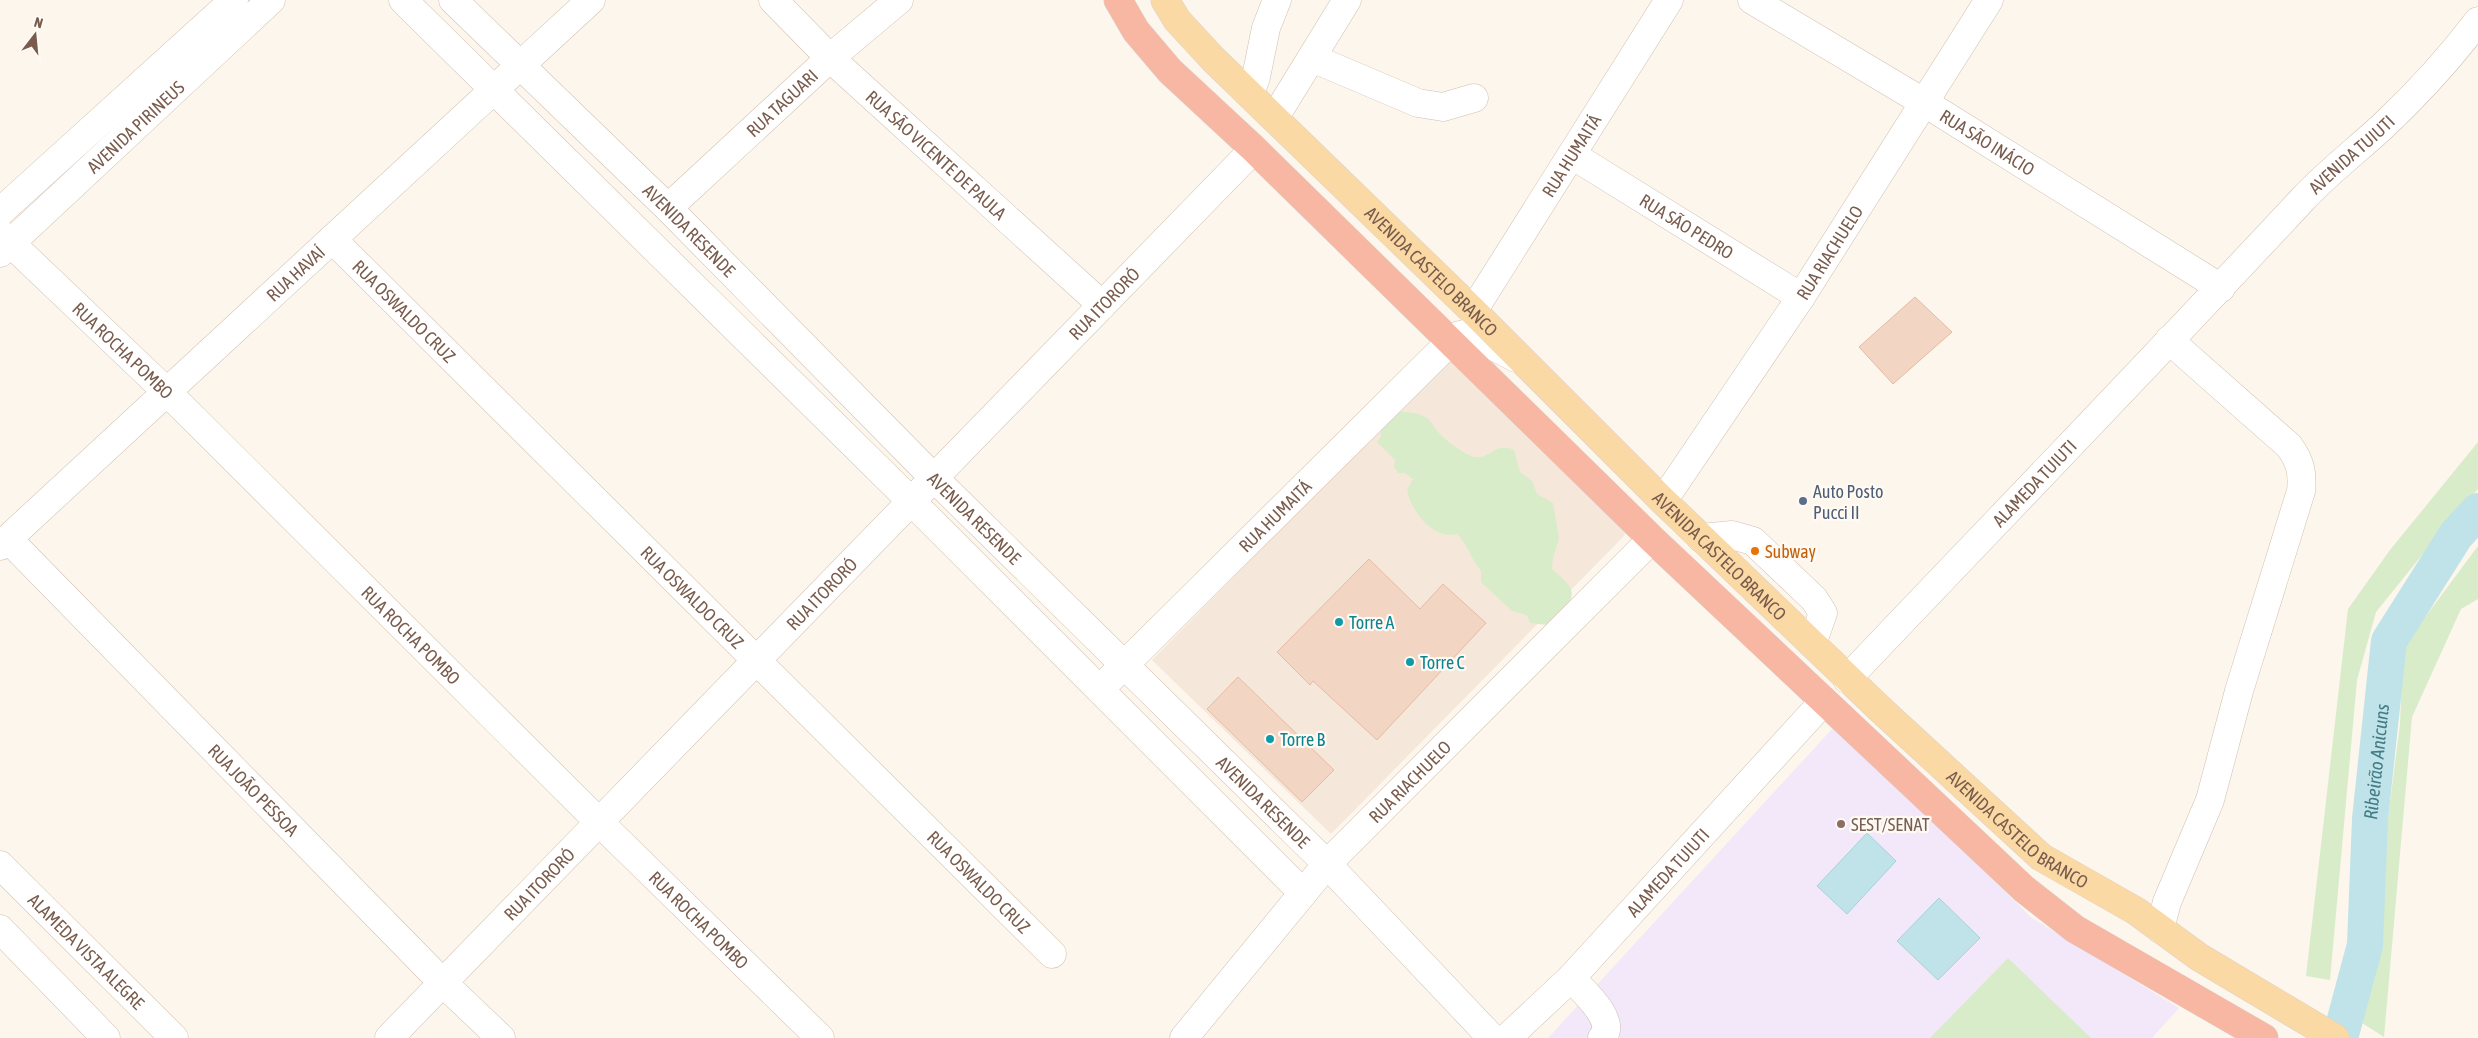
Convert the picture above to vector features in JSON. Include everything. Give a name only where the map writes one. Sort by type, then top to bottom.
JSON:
[{"type":"highway","name":"AVENIDA CASTELO BRANCO","points":[[1118,0],[1136,32],[1170,70],[1254,149],[1652,538],[1823,702],[2024,889],[2075,929],[2264,1038]]},
{"type":"main road","name":"AVENIDA CASTELO BRANCO","points":[[1165,0],[1177,20],[1189,33],[1473,311],[1663,501],[1847,678],[2041,857],[2136,911],[2199,957],[2335,1038]]},
{"type":"street","name":"AVENIDA PIRINEUS","points":[[0,212],[234,0]]},
{"type":"street","name":"AVENIDA PIRINEUS","points":[[4,243],[271,0]]},
{"type":"street","name":"AVENIDA RESENDE","points":[[403,0],[495,88],[1303,893]]},
{"type":"street","name":"AVENIDA RESENDE","points":[[453,0],[668,208],[933,477],[1327,864],[1492,1038]]},
{"type":"street","name":"RUA HAVAÍ","points":[[4,543],[591,0]]},
{"type":"street","name":"RUA SÃO VICENTE DE PAULA","points":[[773,0],[830,58],[1102,305]]},
{"type":"street","name":"RUA TAGUARI","points":[[668,208],[830,58],[898,0]]},
{"type":"street","points":[[1250,94],[1256,77],[1266,28],[1278,0]]},
{"type":"street","points":[[1275,117],[1347,0]]},
{"type":"street","name":"RUA HUMAITÁ","points":[[1473,311],[1669,0]]},
{"type":"street","name":"RUA SÃO INÁCIO","points":[[1752,0],[1925,103],[2221,288]]},
{"type":"street","name":"RUA RIACHUELO","points":[[1663,501],[1801,297],[1989,0]]},
{"type":"street","name":"AVENIDA TUIUTI","points":[[2221,288],[2304,198],[2382,127],[2421,88],[2478,21]]},
{"type":"street","points":[[1312,58],[1418,103],[1443,107],[1474,98]]},
{"type":"street","points":[[567,160],[594,136]]},
{"type":"street","name":"RUA ITORORÓ","points":[[389,1038],[1254,149]]},
{"type":"street","name":"RUA SÃO PEDRO","points":[[1572,155],[1801,297]]},
{"type":"street","name":"RUA OSWALDO CRUZ","points":[[332,239],[1052,954]]},
{"type":"street","name":"RUA ROCHA POMBO","points":[[4,243],[167,392],[820,1038]]},
{"type":"street","name":"ALAMEDA TUIUTI","points":[[1847,678],[2169,340],[2221,288]]},
{"type":"street","points":[[1450,341],[1458,334],[1468,333],[1523,361]]},
{"type":"street","points":[[2160,929],[2168,902],[2210,800],[2239,691],[2301,491],[2302,474],[2298,459],[2289,446],[2169,340]]},
{"type":"street","name":"RUA HUMAITÁ","points":[[1100,689],[1450,341]]},
{"type":"street","name":"RUA RIACHUELO","points":[[1184,1038],[1327,864],[1652,538]]},
{"type":"street","name":"RUA JOÃO PESSOA","points":[[4,543],[443,983],[501,1038]]},
{"type":"street","name":"ALAMEDA TUIUTI","points":[[1507,1038],[1571,978],[1823,702]]},
{"type":"street","name":"ALAMEDA VISTA ALEGRE","points":[[0,865],[174,1038]]},
{"type":"street","points":[[2136,911],[2168,902]]},
{"type":"street","points":[[0,929],[106,1038]]},
{"type":"street","points":[[1571,978],[1605,1017],[1608,1026],[1602,1038]]},
{"type":"shaded area","points":[[1451,357],[1624,527],[1625,535],[1331,834],[1152,660]]},
{"type":"shaded area","name":"SEST/SENAT","points":[[1832,729],[1842,731],[2032,918],[2179,1008],[2152,1038],[1548,1038]]},
{"type":"green space","points":[[1397,412],[1416,413],[1424,416],[1446,440],[1471,456],[1482,457],[1501,448],[1514,450],[1520,472],[1532,481],[1537,494],[1553,503],[1559,539],[1553,558],[1552,569],[1567,583],[1572,595],[1567,606],[1548,625],[1530,623],[1527,615],[1512,611],[1481,582],[1481,571],[1457,534],[1448,535],[1440,533],[1424,522],[1418,515],[1407,490],[1413,479],[1405,473],[1398,473],[1394,467],[1395,460],[1377,442],[1381,436],[1380,424]]},
{"type":"green space","points":[[2478,442],[2478,489],[2451,519],[2376,612],[2357,680],[2330,980],[2306,976],[2348,609],[2390,550]]},
{"type":"green space","points":[[2478,546],[2478,599],[2461,609],[2412,717],[2384,1037],[2362,1023],[2400,724],[2403,647]]},
{"type":"green space","points":[[2008,958],[2091,1038],[1930,1038]]},
{"type":"water","points":[[1867,833],[1896,861],[1847,914],[1817,886]]},
{"type":"water","points":[[1939,898],[1980,938],[1938,980],[1897,941]]},
{"type":"building","points":[[1915,297],[1952,332],[1893,384],[1859,347]]},
{"type":"building","points":[[1369,559],[1420,609],[1443,584],[1486,623],[1377,740],[1313,681],[1310,685],[1277,652]]},
{"type":"building","name":"Torre B","points":[[1238,677],[1334,770],[1302,802],[1207,709]]},
{"type":"waterway","name":"Ribeirão Anicuns","points":[[2340,1038],[2365,945],[2370,819],[2389,641],[2456,535],[2478,511]]},
{"type":"place","name":"Auto Posto Pucci II","points":[[1803,501]]},
{"type":"place","name":"Subway","points":[[1755,551]]},
{"type":"place","name":"Torre A","points":[[1339,622]]},
{"type":"place","name":"Torre C","points":[[1410,662]]},
{"type":"place","name":"Torre B","points":[[1270,739]]},
{"type":"place","name":"SEST/SENAT","points":[[1841,824]]}]
